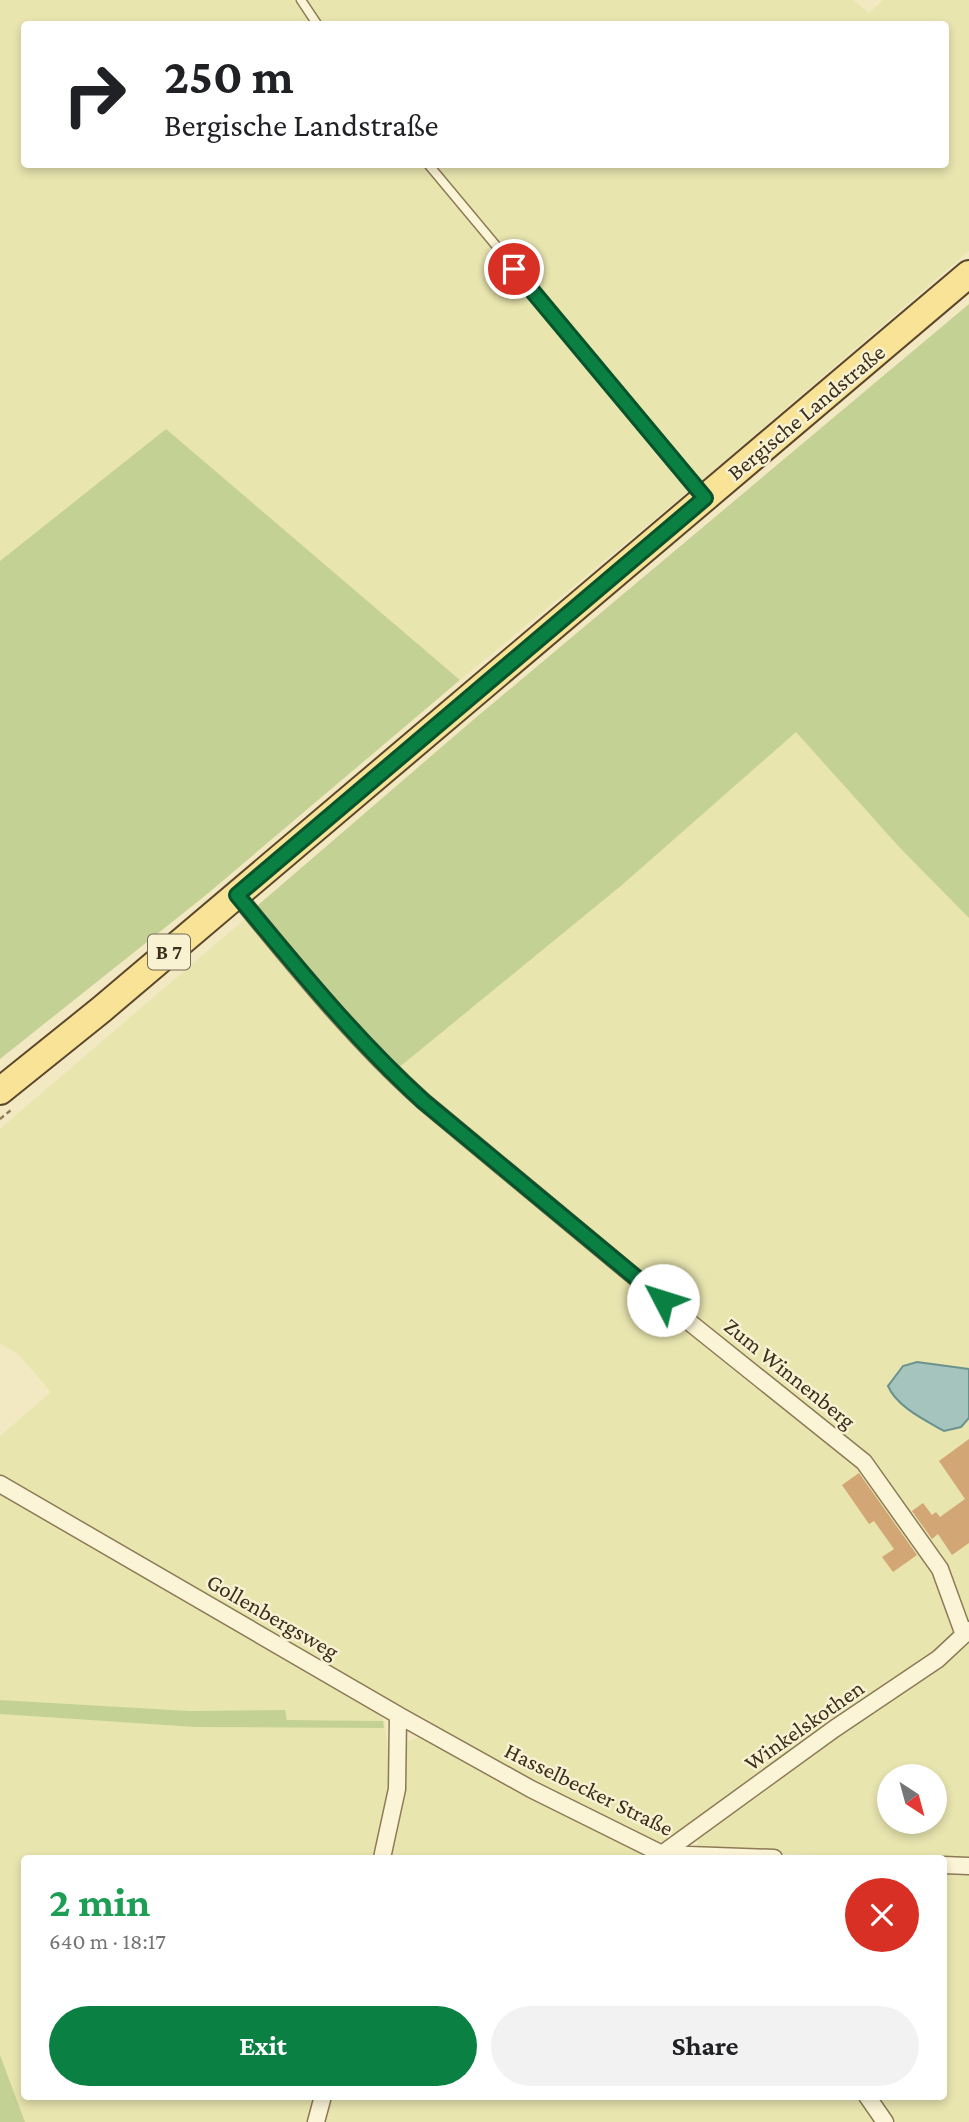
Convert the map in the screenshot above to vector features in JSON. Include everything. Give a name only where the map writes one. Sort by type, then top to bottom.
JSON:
[{"type":"main road","name":"Bergische Landstraße","points":[[0,1091],[102,1009],[969,274]]},
{"type":"street","name":"Zum Winnenberg","points":[[237,895],[306,980],[391,1072],[423,1101],[863,1462],[940,1569],[966,1633]]},
{"type":"street","name":"Gollenbergsweg","points":[[0,1485],[398,1715]]},
{"type":"street","name":"Winkelskothen","points":[[665,1855],[834,1729],[938,1659],[966,1633]]},
{"type":"street","name":"Hasselbecker Straße","points":[[398,1715],[531,1789],[662,1855]]},
{"type":"street","points":[[383,1855],[397,1789],[398,1715]]},
{"type":"street","points":[[947,1865],[969,1866]]},
{"type":"street","points":[[316,2122],[322,2100]]},
{"type":"street","points":[[870,2100],[885,2122]]},
{"type":"lane","points":[[301,0],[315,21]]},
{"type":"lane","points":[[431,168],[705,498]]},
{"type":"shaded area","points":[[0,0],[853,0],[869,13],[883,0],[969,0],[969,251],[702,480],[460,680],[166,429],[0,561]]},
{"type":"shaded area","points":[[796,731],[900,848],[969,918],[969,1625],[935,1653],[674,1838],[655,1843],[536,1784],[408,1713],[0,1478],[0,1436],[51,1392],[18,1354],[0,1343],[0,1129],[245,919],[386,1077],[422,1109],[686,1313],[397,1069],[622,885]]},
{"type":"shaded area","points":[[0,1493],[377,1710],[385,1723],[391,1790],[376,1855],[21,1855],[21,2100],[315,2100],[309,2122],[25,2122],[0,2055],[0,1714],[195,1727],[384,1727],[382,1721],[287,1720],[285,1710],[190,1711],[0,1700]]},
{"type":"shaded area","points":[[969,1640],[969,1860],[947,1859],[947,1855],[697,1851],[698,1839]]},
{"type":"shaded area","points":[[421,1736],[643,1855],[387,1855],[404,1743]]},
{"type":"shaded area","points":[[947,1874],[969,1875],[969,2122],[894,2122],[877,2100],[947,2100]]},
{"type":"shaded area","points":[[327,2100],[861,2100],[876,2122],[322,2122]]},
{"type":"green space","points":[[969,304],[969,918],[900,848],[796,732],[622,885],[397,1069],[257,906],[473,720]]},
{"type":"green space","points":[[166,429],[460,680],[206,895],[0,1059],[0,561]]},
{"type":"green space","points":[[0,1700],[190,1711],[285,1710],[287,1720],[383,1721],[384,1728],[195,1727],[0,1714]]},
{"type":"green space","points":[[0,2055],[25,2122],[0,2122]]},
{"type":"water","points":[[917,1362],[969,1369],[969,1418],[961,1427],[944,1431],[912,1412],[892,1394],[888,1386],[903,1366]]},
{"type":"building","points":[[969,1439],[969,1543],[952,1555],[938,1534],[932,1539],[912,1511],[923,1503],[932,1515],[936,1512],[940,1517],[965,1499],[939,1461]]},
{"type":"building","points":[[859,1473],[917,1555],[893,1572],[882,1557],[894,1549],[874,1521],[869,1524],[842,1485]]},
{"type":"route","points":[[514,269],[705,498],[237,895],[306,980],[391,1072],[663,1300]]}]
